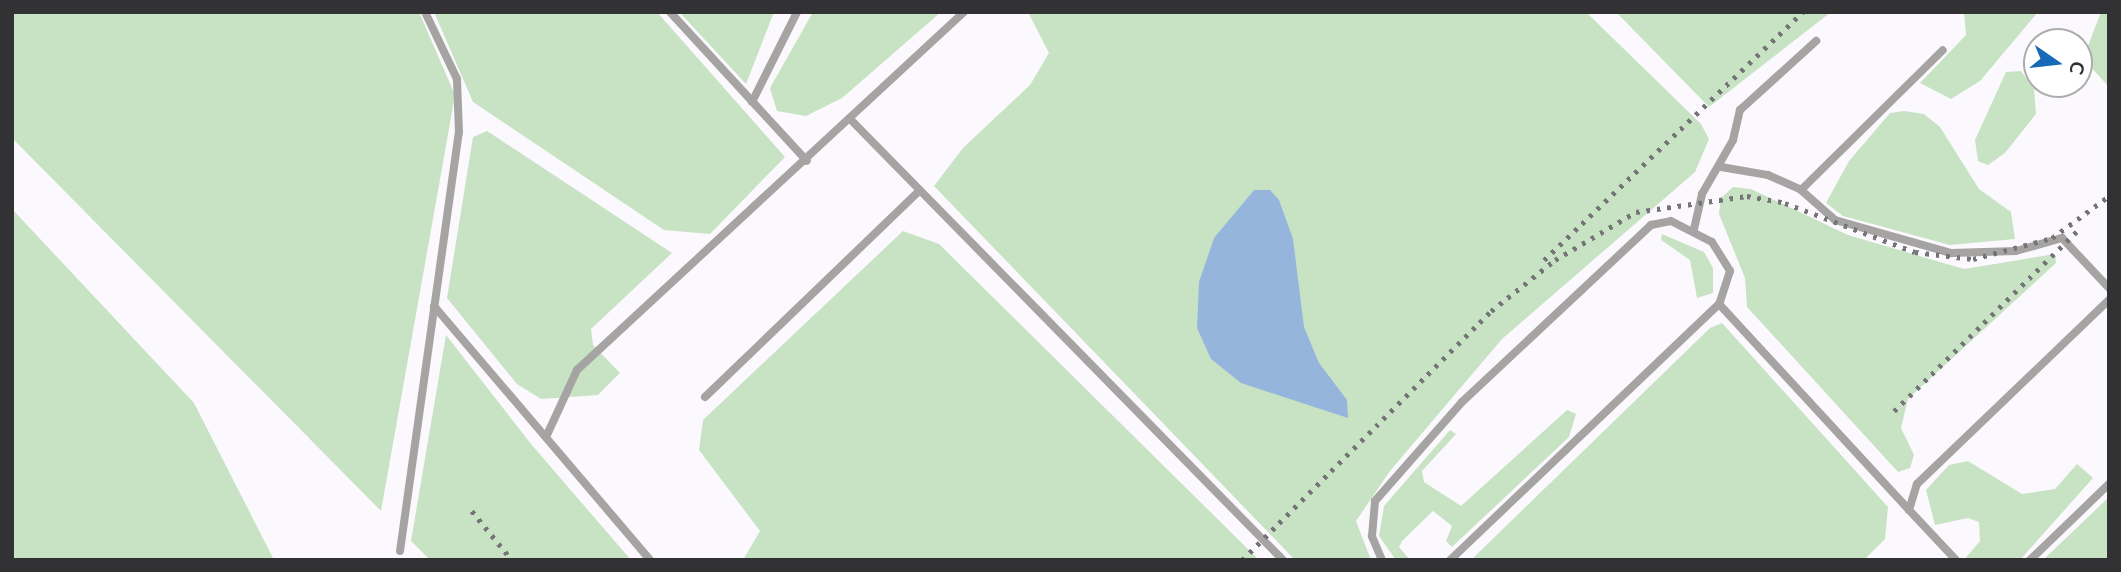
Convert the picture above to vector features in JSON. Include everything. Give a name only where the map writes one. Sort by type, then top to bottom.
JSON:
[{"type":"lane","points":[[400,551],[459,132],[457,79],[425,12]]},
{"type":"lane","points":[[670,12],[807,161]]},
{"type":"lane","points":[[752,102],[797,12]]},
{"type":"lane","points":[[546,437],[577,370],[852,121],[964,12]]},
{"type":"lane","points":[[1694,229],[1702,194],[1721,167],[1740,110],[1816,41]]},
{"type":"lane","points":[[1801,190],[1943,51]]},
{"type":"lane","points":[[852,121],[1283,560]]},
{"type":"lane","points":[[1721,167],[1768,175],[1801,190],[1835,220],[1951,253],[2016,251],[2062,239],[2109,288]]},
{"type":"lane","points":[[705,397],[920,190]]},
{"type":"lane","points":[[1382,560],[1372,536],[1375,501],[1462,402],[1651,225],[1671,221],[1694,229],[1730,271],[1719,304],[1450,560]]},
{"type":"lane","points":[[1909,510],[1917,484],[2109,300]]},
{"type":"lane","points":[[1719,304],[1956,560]]},
{"type":"lane","points":[[435,306],[650,560]]},
{"type":"lane","points":[[2030,560],[2109,484]]},
{"type":"green space","points":[[12,12],[419,12],[455,95],[381,511],[12,138]]},
{"type":"green space","points":[[434,12],[657,12],[785,157],[710,234],[664,230],[473,102]]},
{"type":"green space","points":[[682,12],[774,12],[746,84],[682,15]]},
{"type":"green space","points":[[813,12],[941,12],[842,98],[806,116],[777,111],[770,88]]},
{"type":"green space","points":[[1028,12],[1586,12],[1701,124],[1709,139],[1695,172],[1502,339],[1390,471],[1356,521],[1371,560],[1295,560],[934,186],[963,148],[1030,85],[1049,53]]},
{"type":"green space","points":[[1616,12],[1831,12],[1709,107]]},
{"type":"green space","points":[[1964,12],[2038,12],[1980,81],[1951,99],[1920,83],[1966,35]]},
{"type":"green space","points":[[2101,12],[2109,12],[2109,87],[2093,69],[2093,33]]},
{"type":"green space","points":[[2021,71],[2023,74],[2023,98],[2035,98],[2036,114],[2005,153],[1988,165],[1978,161],[1975,140],[2006,72]]},
{"type":"green space","points":[[1904,111],[1924,114],[1940,127],[1979,189],[2011,212],[2015,239],[1950,245],[1843,216],[1826,203],[1849,161],[1890,113]]},
{"type":"green space","points":[[487,131],[672,253],[591,329],[593,345],[620,373],[598,395],[541,399],[517,384],[447,298],[473,137]]},
{"type":"green space","points":[[1733,187],[1751,189],[1848,235],[1964,269],[2055,254],[2056,263],[1908,399],[1901,428],[1914,455],[1910,468],[1898,472],[1747,307],[1745,278],[1719,214],[1721,198]]},
{"type":"green space","points":[[12,209],[194,403],[274,560],[12,560]]},
{"type":"green space","points":[[903,231],[939,244],[1259,560],[743,560],[760,531],[699,450],[703,420]]},
{"type":"green space","points":[[1662,234],[1704,252],[1713,268],[1713,293],[1697,298],[1690,260],[1661,240]]},
{"type":"green space","points":[[1722,323],[1888,507],[1885,539],[1864,560],[1471,560],[1710,328]]},
{"type":"green space","points":[[446,335],[531,444],[631,560],[430,560],[411,541]]},
{"type":"green space","points":[[1567,410],[1576,414],[1569,437],[1452,547],[1446,541],[1452,526],[1433,511],[1399,547],[1410,560],[1396,560],[1379,536],[1384,506],[1450,430],[1456,434],[1422,471],[1424,482],[1461,506]]},
{"type":"green space","points":[[1968,461],[2022,494],[2055,489],[2077,464],[2093,478],[2020,560],[1964,560],[1980,541],[1979,522],[1968,518],[1935,525],[1926,490],[1949,465]]},
{"type":"green space","points":[[2109,497],[2109,560],[2043,560]]},
{"type":"water","points":[[1254,190],[1270,190],[1279,200],[1293,239],[1304,327],[1319,363],[1347,400],[1348,418],[1241,383],[1211,359],[1197,328],[1199,282],[1214,238]]},
{"type":"railway","points":[[1544,260],[1803,12]]},
{"type":"railway","points":[[1242,560],[1491,311],[1555,260],[1636,212],[1747,196],[1785,203],[1915,252],[1973,259],[2052,238],[2109,196]]},
{"type":"railway","points":[[1894,411],[2081,227]]},
{"type":"railway","points":[[472,511],[512,560]]}]
